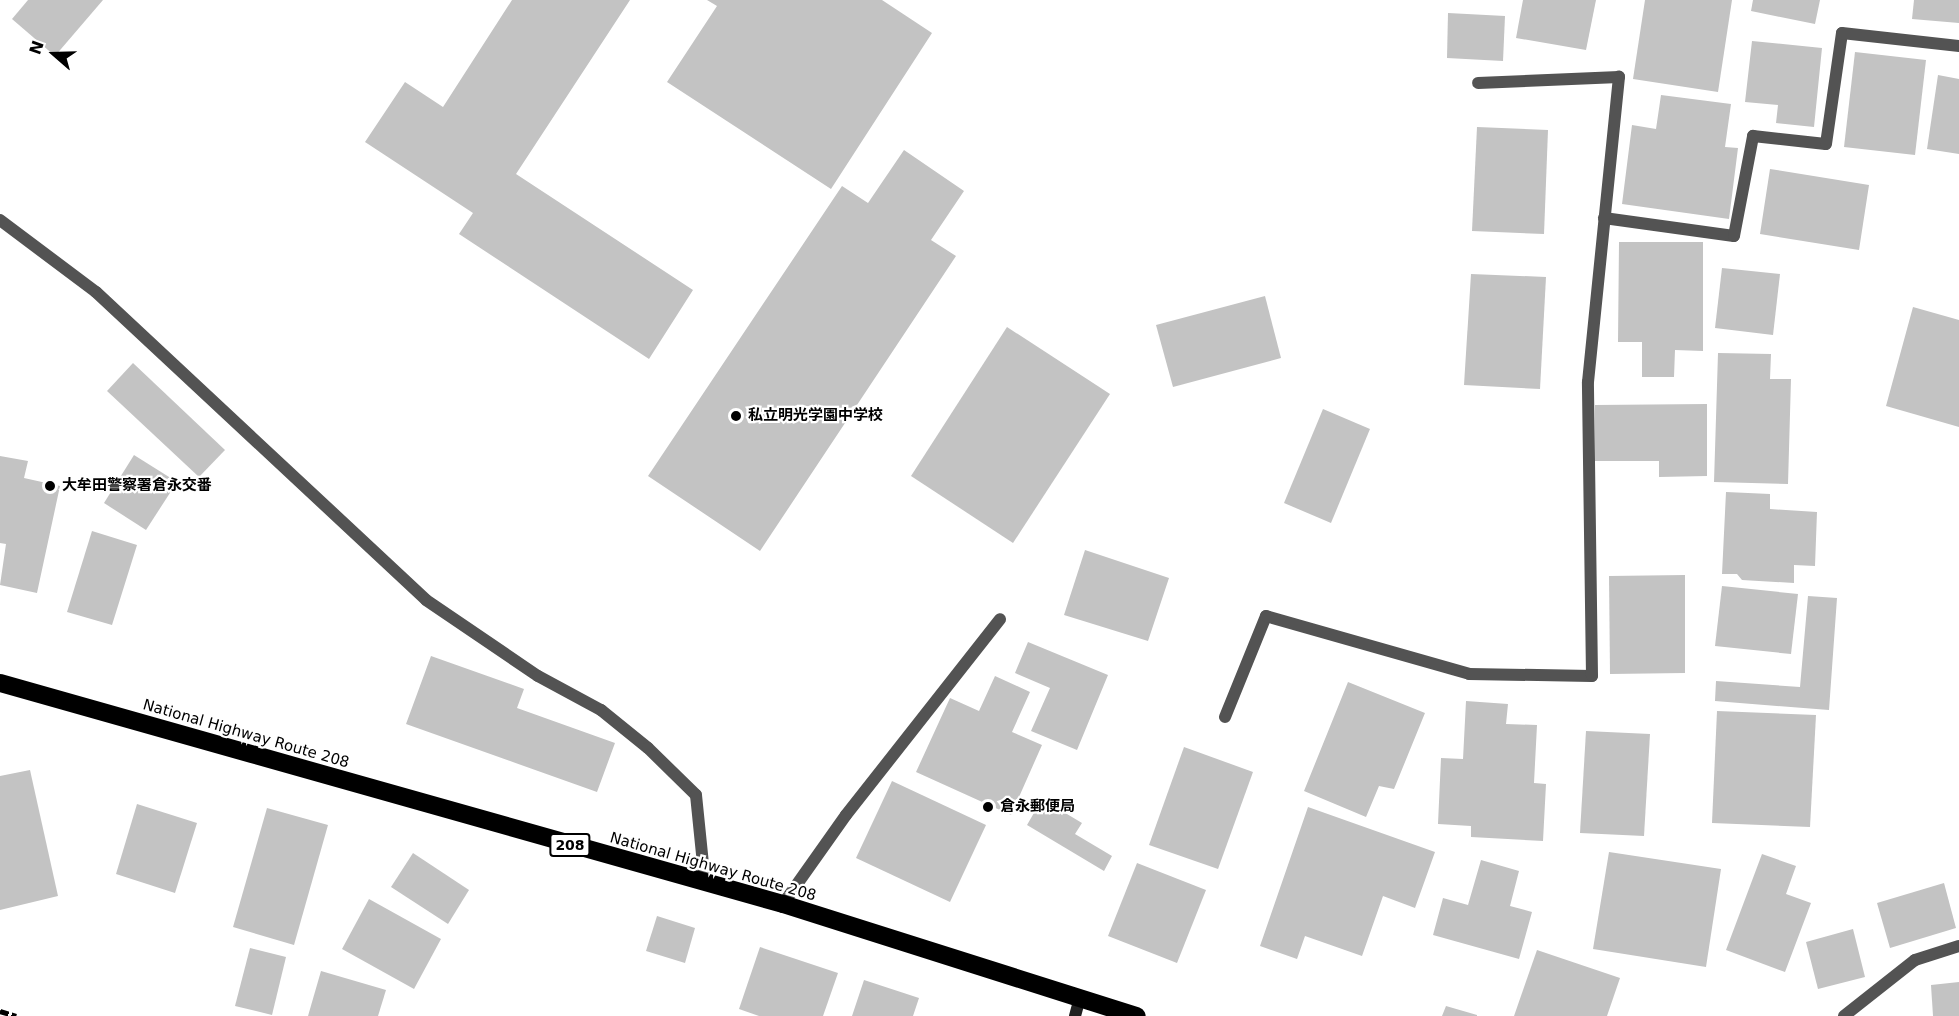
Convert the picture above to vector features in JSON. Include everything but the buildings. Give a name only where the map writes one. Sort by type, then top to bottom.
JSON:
[{"type":"highway","name":"National Highway Route 208","points":[[0,683],[705,884],[783,904],[1137,1016]]},
{"type":"street","points":[[1604,218],[1734,236],[1753,136],[1826,144],[1842,33],[1959,46]]},
{"type":"street","points":[[1225,717],[1266,616],[1469,674],[1592,676],[1588,382],[1619,77],[1478,83]]},
{"type":"street","points":[[0,220],[96,292],[426,600],[538,676],[601,710],[648,748],[696,795],[705,884]]},
{"type":"street","points":[[783,904],[846,815],[1000,619]]},
{"type":"street","points":[[1844,1016],[1915,960],[1959,946]]},
{"type":"street","points":[[1075,1016],[1080,997]]},
{"type":"railway","points":[[0,1011],[16,1016]]},
{"type":"place","name":"私立明光学園中学校","points":[[736,416]]},
{"type":"place","name":"大牟田警察署倉永交番","points":[[50,486]]},
{"type":"place","name":"倉永郵便局","points":[[988,807]]}]
